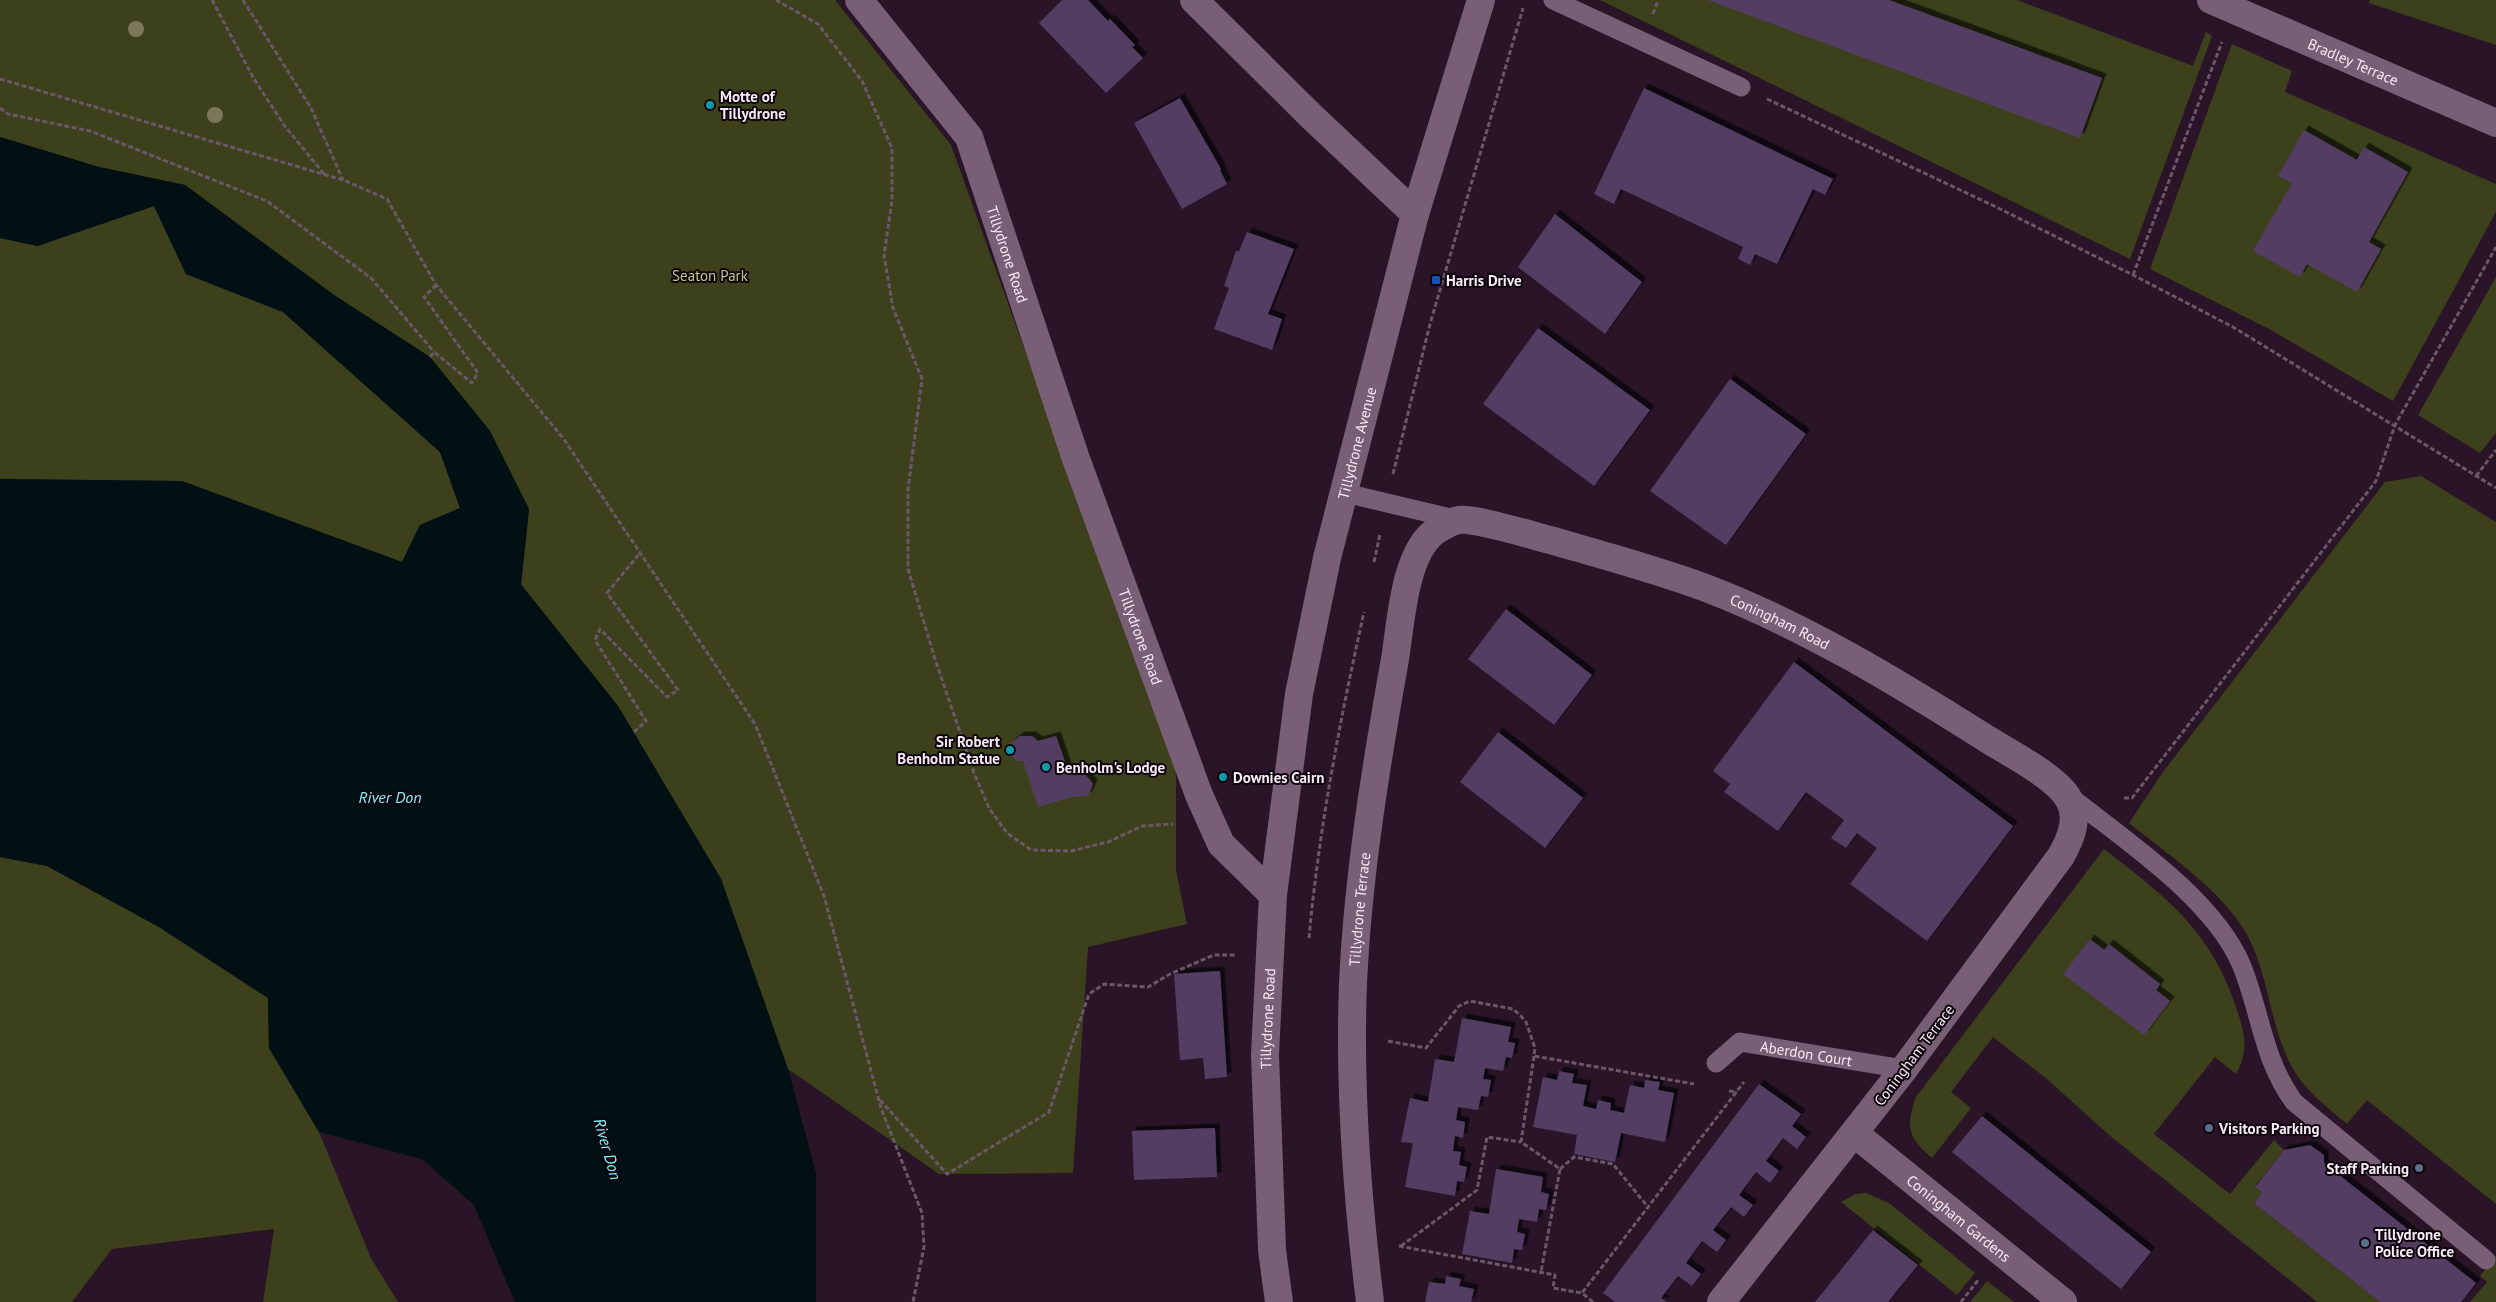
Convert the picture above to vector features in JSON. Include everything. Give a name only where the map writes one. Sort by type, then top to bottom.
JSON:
[{"type":"street","name":"Tillydrone Road","points":[[859,0],[969,136],[1075,456],[1198,795],[1221,844],[1273,895],[1265,1054],[1272,1250],[1279,1302]]},
{"type":"street","points":[[1194,0],[1304,109],[1415,214]]},
{"type":"street","name":"Tillydrone Avenue","points":[[1273,895],[1299,694],[1327,558],[1415,214],[1481,0]]},
{"type":"street","name":"Bradley Terrace","points":[[2223,5],[2496,123]]},
{"type":"street","name":"Coningham Road","points":[[1448,525],[1528,534],[1645,567],[1708,589],[1770,616],[1872,668],[2039,771],[2066,794]]},
{"type":"street","name":"Tillydrone Terrace","points":[[1370,1302],[1363,1240],[1354,1092],[1353,1035],[1357,923],[1392,673],[1412,564],[1423,543],[1448,525]]},
{"type":"street","name":"Coningham Terrace","points":[[1721,1302],[1904,1069],[2061,856],[2070,839],[2074,825],[2074,809],[2066,794]]},
{"type":"street","name":"Coningham Gardens","points":[[1854,1133],[2063,1302]]},
{"type":"lane","points":[[1553,0],[1741,87]]},
{"type":"lane","name":"Coningham Road","points":[[1345,493],[1448,525]]},
{"type":"lane","points":[[2066,794],[2169,877],[2212,917],[2240,963],[2254,997],[2269,1058],[2280,1081],[2294,1102],[2486,1260]]},
{"type":"lane","name":"Aberdon Court","points":[[1716,1063],[1740,1042],[1904,1069]]},
{"type":"path","points":[[212,0],[254,79],[284,125],[324,174]]},
{"type":"path","points":[[243,0],[311,108],[343,180]]},
{"type":"path","points":[[776,0],[818,24],[862,81],[892,148],[892,201],[884,255],[893,308],[922,378],[908,490],[908,569],[941,676],[974,773],[989,808],[1007,833],[1030,850],[1071,852],[1108,842],[1142,826],[1177,824],[1221,844]]},
{"type":"path","points":[[2133,275],[2223,5]]},
{"type":"path","points":[[0,80],[324,174],[387,199],[436,285],[563,438],[755,724],[824,896],[880,1099],[922,1213],[924,1247],[913,1302]]},
{"type":"path","points":[[1741,87],[2133,275],[2233,327],[2496,488]]},
{"type":"path","points":[[0,108],[8,114],[90,131],[267,201],[371,278],[434,352],[472,383],[478,373],[424,297],[436,285]]},
{"type":"path","points":[[2066,794],[2099,800],[2132,798],[2376,481],[2395,425],[2496,247]]},
{"type":"path","points":[[430,357],[434,352]]},
{"type":"path","points":[[2476,476],[2496,450]]},
{"type":"path","points":[[634,732],[646,721],[595,640],[600,629],[667,697],[678,690],[607,594],[640,553]]},
{"type":"path","points":[[880,1099],[947,1174],[1049,1112],[1089,994],[1104,984],[1148,986],[1170,974],[1214,955],[1270,956]]},
{"type":"path","points":[[1353,1035],[1426,1048],[1459,1006],[1470,1001],[1513,1009],[1526,1022],[1535,1048],[1521,1142]]},
{"type":"path","points":[[1534,1056],[1699,1085]]},
{"type":"path","points":[[1582,1294],[1748,1077]]},
{"type":"path","points":[[1728,1090],[1737,1092]]},
{"type":"path","points":[[1401,1246],[1478,1190],[1487,1137],[1521,1142],[1560,1169]]},
{"type":"path","points":[[1541,1272],[1560,1169],[1574,1157],[1613,1164],[1648,1207]]},
{"type":"path","points":[[1363,1240],[1555,1275],[1553,1288],[1582,1294],[1593,1302]]},
{"type":"green space","name":"Seaton Park","points":[[0,0],[835,0],[951,145],[1176,770],[1176,870],[1187,924],[1088,947],[1073,1173],[939,1174],[788,1069],[721,879],[618,706],[521,584],[529,509],[490,431],[430,357],[334,295],[185,185],[99,167],[0,137]]},
{"type":"green space","points":[[1600,0],[2017,0],[2193,66],[2206,32],[2212,36],[2130,259]]},
{"type":"green space","points":[[2370,0],[2496,0],[2496,45],[2369,3]]},
{"type":"green space","points":[[2232,44],[2292,71],[2285,92],[2496,184],[2496,212],[2393,401],[2271,330],[2150,269]]},
{"type":"green space","points":[[154,206],[186,274],[283,312],[440,452],[460,508],[420,525],[402,562],[182,481],[0,479],[0,238],[38,246]]},
{"type":"green space","points":[[2496,277],[2496,433],[2480,453],[2418,415]]},
{"type":"green space","points":[[2421,476],[2496,522],[2496,1204],[2367,1100],[2347,1124],[2303,1084],[2284,1050],[2259,962],[2243,928],[2232,913],[2205,885],[2129,823],[2163,772],[2385,482]]},
{"type":"green space","points":[[2104,849],[2147,882],[2183,916],[2198,934],[2224,978],[2235,1004],[2243,1031],[2243,1057],[2236,1074],[2215,1057],[2154,1134],[2230,1194],[2274,1140],[2284,1150],[2255,1186],[2262,1192],[2254,1203],[2380,1302],[2317,1302],[2109,1135],[2047,1079],[1993,1037],[1951,1092],[1971,1108],[1932,1158],[1913,1138],[1910,1117],[1916,1097]]},
{"type":"green space","points":[[0,857],[47,866],[159,927],[268,998],[269,1048],[319,1132],[371,1258],[398,1302],[263,1302],[274,1229],[112,1249],[72,1302],[0,1302]]},
{"type":"green space","points":[[1866,1193],[1889,1203],[1975,1273],[1957,1295],[1841,1202],[1855,1194]]},
{"type":"green space","points":[[2496,1256],[2496,1302],[2470,1302],[2487,1282],[2480,1276]]},
{"type":"green space","points":[[1987,1281],[2014,1302],[1970,1302]]},
{"type":"water","name":"River Don","points":[[0,137],[99,167],[185,185],[334,295],[430,357],[490,431],[529,509],[521,585],[618,706],[721,879],[788,1069],[816,1173],[816,1302],[515,1302],[474,1205],[422,1159],[319,1132],[269,1048],[268,998],[159,927],[47,866],[0,857],[0,479],[182,481],[402,562],[420,525],[460,508],[440,452],[283,312],[186,274],[154,206],[37,246],[0,238]]},
{"type":"building","points":[[1062,0],[1088,0],[1135,45],[1132,47],[1143,58],[1106,93],[1039,23]]},
{"type":"building","points":[[1708,0],[1889,0],[2102,78],[2080,138]]},
{"type":"building","points":[[1644,88],[1833,179],[1825,195],[1813,189],[1777,264],[1755,254],[1750,265],[1738,259],[1743,247],[1621,189],[1614,204],[1594,194]]},
{"type":"building","points":[[1180,98],[1221,169],[1227,184],[1182,209],[1134,123]]},
{"type":"building","points":[[2304,130],[2357,160],[2364,147],[2408,172],[2369,242],[2381,249],[2357,292],[2307,264],[2300,277],[2253,251],[2292,183],[2278,176]]},
{"type":"building","points":[[1555,214],[1642,282],[1605,334],[1518,267]]},
{"type":"building","points":[[1247,232],[1294,249],[1268,314],[1282,319],[1272,350],[1214,329],[1229,288],[1224,286],[1236,251],[1239,251]]},
{"type":"building","points":[[1538,328],[1650,410],[1594,486],[1483,404]]},
{"type":"building","points":[[1730,379],[1806,434],[1726,545],[1650,491]]},
{"type":"building","points":[[1506,609],[1592,675],[1554,725],[1468,659]]},
{"type":"building","points":[[1794,662],[2013,826],[1927,941],[1850,884],[1877,848],[1857,833],[1846,848],[1831,838],[1844,820],[1806,792],[1778,831],[1724,792],[1730,784],[1713,771]]},
{"type":"building","points":[[1498,732],[1583,798],[1545,848],[1460,782]]},
{"type":"building","name":"Benholm's Lodge","points":[[1020,736],[1032,736],[1038,741],[1056,736],[1069,773],[1084,773],[1093,784],[1088,796],[1072,797],[1038,807],[1023,761],[1017,761],[1012,756],[1010,750],[1011,743]]},
{"type":"building","points":[[2090,939],[2104,950],[2109,944],[2160,984],[2156,990],[2170,1001],[2144,1035],[2063,974]]},
{"type":"building","points":[[1220,971],[1227,1077],[1205,1079],[1203,1058],[1180,1060],[1174,974]]},
{"type":"building","points":[[1462,1018],[1511,1027],[1508,1042],[1515,1043],[1512,1058],[1506,1057],[1503,1071],[1485,1068],[1483,1079],[1491,1080],[1488,1097],[1481,1096],[1478,1110],[1458,1107],[1456,1120],[1465,1122],[1463,1138],[1455,1136],[1453,1151],[1461,1152],[1459,1165],[1467,1167],[1464,1182],[1457,1181],[1455,1196],[1405,1187],[1413,1143],[1401,1142],[1410,1098],[1428,1102],[1435,1059],[1454,1062]]},
{"type":"building","points":[[1559,1071],[1574,1074],[1572,1083],[1587,1085],[1583,1106],[1596,1109],[1598,1100],[1611,1103],[1610,1110],[1624,1113],[1630,1085],[1644,1088],[1645,1080],[1660,1082],[1658,1090],[1674,1093],[1665,1142],[1621,1133],[1615,1162],[1574,1154],[1577,1135],[1533,1127],[1543,1077],[1557,1080]]},
{"type":"building","points":[[1759,1084],[1801,1114],[1792,1126],[1806,1137],[1797,1149],[1783,1138],[1766,1161],[1779,1171],[1770,1183],[1756,1172],[1739,1195],[1753,1205],[1744,1217],[1731,1207],[1713,1230],[1726,1240],[1717,1252],[1702,1241],[1686,1263],[1701,1274],[1692,1286],[1678,1276],[1661,1298],[1667,1302],[1615,1302],[1603,1293]]},
{"type":"building","points":[[1982,1116],[2151,1252],[2121,1289],[1952,1152]]},
{"type":"building","points":[[1215,1128],[1217,1177],[1134,1180],[1132,1131]]},
{"type":"building","name":"Tillydrone Police Office","points":[[2310,1145],[2324,1155],[2324,1163],[2476,1283],[2461,1302],[2380,1302],[2254,1203],[2262,1192],[2255,1187],[2284,1150]]},
{"type":"building","points":[[1496,1169],[1543,1177],[1541,1192],[1549,1194],[1546,1210],[1539,1209],[1537,1222],[1519,1219],[1517,1232],[1525,1234],[1522,1250],[1514,1249],[1512,1263],[1462,1254],[1470,1211],[1489,1214]]},
{"type":"building","points":[[1873,1230],[1918,1265],[1888,1302],[1815,1302]]},
{"type":"building","points":[[1446,1276],[1461,1279],[1459,1286],[1474,1289],[1471,1302],[1425,1302],[1429,1282],[1445,1284]]},
{"type":"place","name":"Motte of Tillydrone","points":[[710,105]]},
{"type":"place","name":"Harris Drive","points":[[1436,280]]},
{"type":"place","name":"Sir Robert Benholm Statue","points":[[1010,750]]},
{"type":"place","name":"Benholm's Lodge","points":[[1046,767]]},
{"type":"place","name":"Downies Cairn","points":[[1223,777]]},
{"type":"place","name":"Visitors Parking","points":[[2209,1128]]},
{"type":"place","name":"Staff Parking","points":[[2419,1168]]},
{"type":"place","name":"Tillydrone Police Office","points":[[2365,1243]]}]
